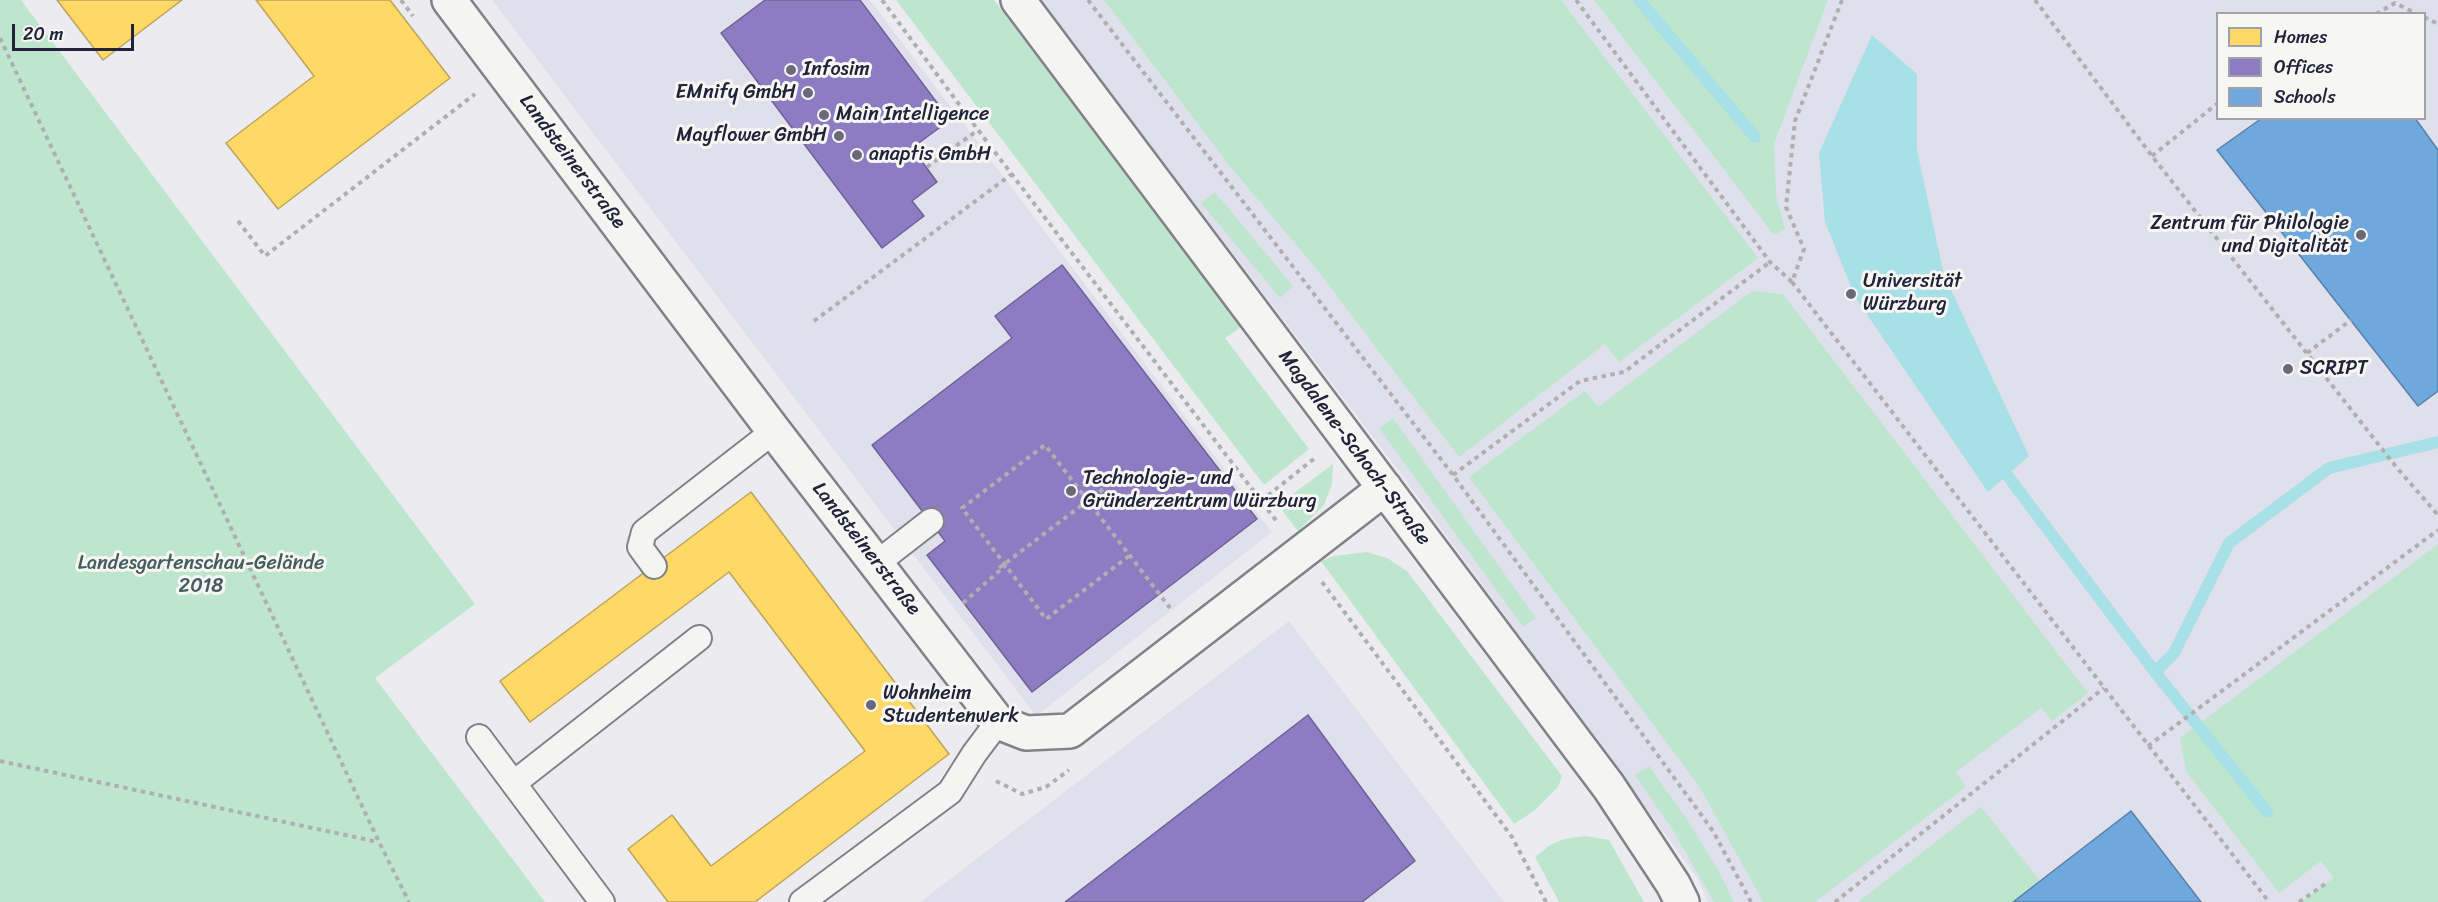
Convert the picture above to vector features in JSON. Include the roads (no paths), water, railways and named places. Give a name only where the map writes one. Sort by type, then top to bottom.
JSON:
[{"type":"street","name":"Landsteinerstraße","points":[[450,0],[774,431],[998,722]]},
{"type":"street","name":"Magdalene-Schoch-Straße","points":[[1018,0],[1609,787],[1673,884],[1682,902]]},
{"type":"street","points":[[998,722],[1026,733],[1070,731],[1385,488]]},
{"type":"lane","points":[[654,566],[640,547],[644,532],[774,431]]},
{"type":"lane","points":[[877,563],[931,521]]},
{"type":"lane","points":[[514,783],[699,638]]},
{"type":"lane","points":[[802,902],[950,792],[998,722]]},
{"type":"lane","points":[[479,737],[602,902]]},
{"type":"water","points":[[1872,35],[1917,74],[1917,150],[1944,275],[2029,456],[1988,492],[1855,297],[1825,222],[1819,153]]},
{"type":"waterway","points":[[1639,0],[1755,137]]},
{"type":"waterway","points":[[2155,672],[2174,653],[2229,543],[2329,468],[2438,442]]},
{"type":"waterway","points":[[2007,475],[2155,672],[2267,812]]},
{"type":"place","name":"Infosim","points":[[791,70]]},
{"type":"place","name":"EMnify GmbH","points":[[808,93]]},
{"type":"place","name":"Main Intelligence","points":[[824,115]]},
{"type":"place","name":"Mayflower GmbH","points":[[839,136]]},
{"type":"place","name":"anaptis GmbH","points":[[857,155]]},
{"type":"place","name":"Zentrum für Philologie und Digitalität","points":[[2361,235]]},
{"type":"place","name":"Universität Würzburg","points":[[1851,294]]},
{"type":"place","name":"SCRIPT","points":[[2288,369]]},
{"type":"place","name":"Technologie- und Gründerzentrum Würzburg","points":[[1071,491]]},
{"type":"place","name":"Wohnheim Studentenwerk","points":[[871,705]]},
{"type":"park label","name":"Landesgartenschau-Gelände 2018","points":[[201,576]]}]
